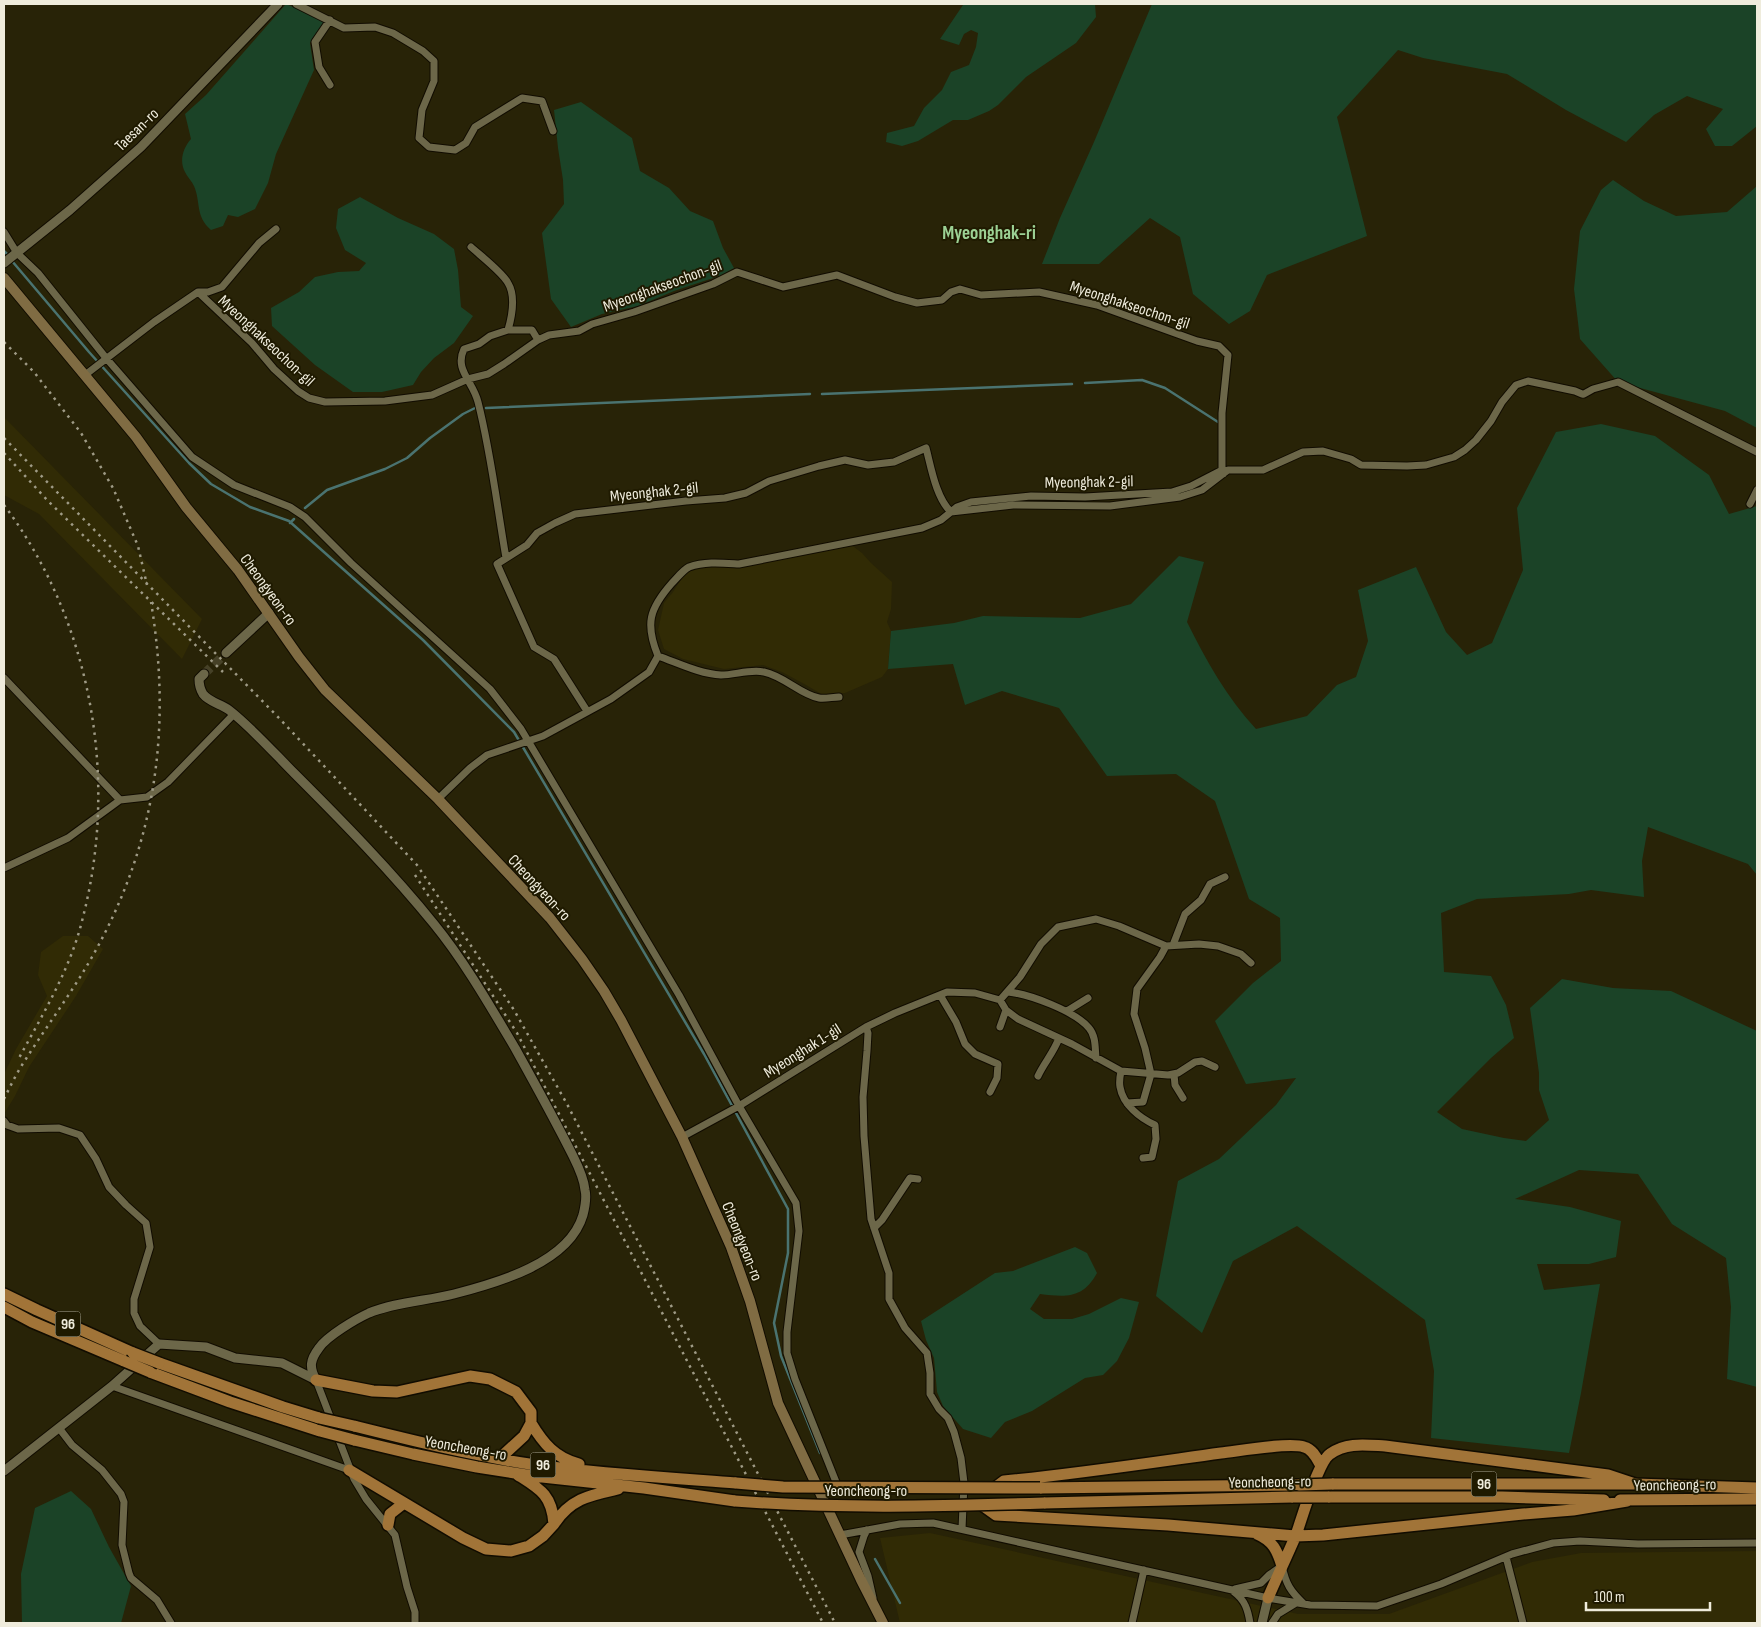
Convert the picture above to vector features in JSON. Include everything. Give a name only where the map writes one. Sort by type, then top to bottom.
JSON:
[{"type":"highway","name":"Yeoncheong-ro","points":[[4,1294],[133,1353],[319,1418],[423,1443],[500,1458],[614,1474],[783,1487],[996,1488],[1040,1483],[1298,1485],[1635,1484],[1757,1488]]},
{"type":"highway","name":"Yeoncheong-ro","points":[[4,1307],[32,1322],[150,1372],[230,1402],[320,1431],[412,1454],[514,1472],[735,1501],[852,1507],[1293,1497],[1502,1496],[1627,1501],[1757,1499]]},
{"type":"highway","points":[[316,1380],[373,1391],[397,1392],[470,1376],[490,1379],[516,1392],[532,1412],[531,1423],[524,1436],[500,1458]]},
{"type":"highway","points":[[531,1423],[540,1438],[553,1452],[567,1461],[614,1474]]},
{"type":"highway","points":[[1268,1598],[1295,1536],[1321,1466],[1327,1455],[1338,1448],[1356,1444],[1394,1447],[1598,1473],[1635,1484]]},
{"type":"highway","points":[[1040,1483],[1293,1445],[1311,1450],[1321,1466]]},
{"type":"highway","points":[[349,1470],[463,1538],[486,1549],[511,1551],[528,1546],[543,1536],[560,1516],[586,1496],[630,1486]]},
{"type":"highway","points":[[514,1472],[533,1485],[548,1499],[553,1509],[554,1524]]},
{"type":"highway","points":[[982,1505],[996,1515],[1295,1536],[1319,1536],[1573,1510],[1627,1501]]},
{"type":"highway","points":[[388,1525],[390,1514],[404,1503]]},
{"type":"highway","points":[[1254,1532],[1268,1539],[1276,1548],[1282,1566]]},
{"type":"highway","points":[[1282,1566],[1295,1549],[1306,1541],[1319,1536]]},
{"type":"main road","name":"Cheongyeon-ro","points":[[4,278],[136,437],[186,507],[238,570],[299,658],[325,690],[438,799],[550,918],[604,990],[682,1138],[732,1247],[750,1301],[778,1403],[883,1623]]},
{"type":"street","name":"Taesan-ro","points":[[4,263],[70,210],[141,147],[278,4]]},
{"type":"street","points":[[296,4],[344,28],[375,27],[393,32],[424,52],[434,61],[434,81],[422,110],[420,138],[429,147],[455,150],[466,143],[475,127],[522,98],[542,101],[553,131]]},
{"type":"street","points":[[330,20],[315,42],[320,67],[330,85]]},
{"type":"street","name":"Myeonghakseochon-gil","points":[[85,375],[154,322],[198,292],[208,292],[222,287],[260,243],[276,230]]},
{"type":"street","points":[[4,232],[17,253],[38,272],[106,358],[192,456],[234,485],[290,507],[305,517],[351,562],[490,689],[521,729],[526,742],[679,995],[739,1106],[796,1203],[800,1231],[787,1332],[787,1353],[795,1379],[838,1487]]},
{"type":"street","points":[[471,247],[509,283],[512,297],[512,315],[508,330]]},
{"type":"street","name":"Myeonghakseochon-gil","points":[[198,292],[246,337],[274,369],[298,391],[309,398],[325,402],[402,400],[432,395],[468,378],[488,374],[549,334],[579,331],[608,319],[634,312],[714,284],[737,272],[783,287],[836,275],[917,303],[942,300],[951,292],[960,289],[981,295],[1039,292],[1058,295],[1097,305],[1197,341],[1219,346],[1228,355],[1222,414],[1222,472]]},
{"type":"street","points":[[538,340],[532,330],[508,330],[490,336],[479,344],[464,349],[460,357],[460,366],[478,399],[506,558],[497,564],[534,647],[554,659],[587,712]]},
{"type":"street","name":"Myeonghak 2-gil","points":[[658,656],[651,639],[653,609],[663,593],[688,568],[716,562],[739,564],[900,533],[940,520],[950,512],[971,502],[1031,496],[1085,497],[1172,492],[1228,470],[1263,470],[1303,452],[1323,451],[1351,459],[1361,465],[1426,465],[1454,456],[1465,450],[1491,422],[1502,402],[1516,385],[1528,381],[1583,394],[1593,388],[1618,382],[1757,452]]},
{"type":"street","name":"Myeonghak 2-gil","points":[[506,558],[527,545],[537,533],[554,522],[574,514],[686,500],[725,498],[746,493],[769,481],[819,466],[846,460],[868,465],[894,462],[926,448],[935,483],[950,512]]},
{"type":"street","name":"Myeonghak 2-gil","points":[[950,512],[1013,505],[1110,506],[1180,498],[1202,490],[1222,472]]},
{"type":"street","points":[[1750,504],[1757,490]]},
{"type":"street","points":[[226,652],[269,613]]},
{"type":"street","points":[[438,799],[470,768],[487,755],[511,748],[559,728],[630,687],[649,672],[658,656],[704,672],[722,675],[763,671],[787,680],[808,694],[820,698],[839,697]]},
{"type":"street","points":[[204,674],[199,679],[199,686],[208,699],[234,714],[336,815],[374,854],[435,924],[476,984],[532,1079],[575,1160],[586,1190],[581,1222],[563,1248],[552,1256],[534,1266],[478,1287],[369,1313],[324,1340],[313,1355],[311,1370],[349,1470],[366,1499],[395,1535],[415,1612],[415,1623]]},
{"type":"street","points":[[4,678],[120,800]]},
{"type":"street","points":[[4,868],[68,838],[120,800],[148,797],[168,782],[234,714]]},
{"type":"street","points":[[1127,1103],[1143,1102],[1150,1074],[1145,1048],[1134,1014],[1136,989],[1169,945],[1185,914],[1201,900],[1210,884],[1225,877]]},
{"type":"street","points":[[1215,1067],[1202,1061],[1196,1062],[1174,1074],[1121,1071],[1018,1018],[1006,1010],[1000,1000],[1008,992],[1041,944],[1058,927],[1096,919],[1169,945],[1199,944],[1218,946],[1241,954],[1251,962]]},
{"type":"street","name":"Myeonghak 1-gil","points":[[682,1138],[739,1106],[866,1027],[895,1013],[947,992],[975,993],[1000,1000]]},
{"type":"street","points":[[1008,992],[1017,993],[1067,1011],[1090,1028],[1094,1039],[1096,1058]]},
{"type":"street","points":[[940,995],[956,1022],[965,1044],[975,1054],[998,1064],[997,1078],[990,1092]]},
{"type":"street","points":[[1067,1011],[1088,998]]},
{"type":"street","points":[[1000,1027],[1006,1010]]},
{"type":"street","points":[[866,1027],[868,1042],[863,1097],[864,1136],[871,1219],[889,1273],[889,1299],[905,1328],[927,1353],[930,1373],[930,1394],[939,1409],[948,1418],[954,1432],[961,1458],[964,1483],[962,1529]]},
{"type":"street","points":[[1038,1076],[1045,1061],[1053,1052],[1059,1038]]},
{"type":"street","points":[[1121,1071],[1119,1086],[1127,1103],[1140,1118],[1155,1125],[1156,1140],[1152,1157],[1143,1158]]},
{"type":"street","points":[[1174,1074],[1176,1086],[1183,1098]]},
{"type":"street","points":[[4,1121],[18,1128],[59,1128],[80,1135],[96,1159],[109,1187],[146,1223],[150,1246],[134,1299],[134,1313],[140,1326],[159,1344],[206,1347],[235,1358],[282,1363],[316,1380]]},
{"type":"street","points":[[874,1228],[882,1220],[910,1178],[918,1180]]},
{"type":"street","points":[[4,1471],[112,1386],[159,1344]]},
{"type":"street","points":[[112,1386],[349,1470]]},
{"type":"street","points":[[59,1428],[72,1444],[102,1470],[121,1494],[124,1502],[122,1545],[128,1573],[131,1578],[157,1600],[171,1623]]},
{"type":"street","points":[[840,1535],[900,1524],[933,1523],[1300,1604],[1377,1606],[1441,1584],[1532,1547],[1546,1544],[1580,1541],[1638,1544],[1757,1543]]},
{"type":"street","points":[[867,1530],[859,1552],[868,1576],[875,1608]]},
{"type":"street","points":[[1506,1557],[1523,1623]]},
{"type":"street","points":[[1229,1589],[1249,1587],[1261,1583],[1282,1566],[1286,1583],[1300,1604]]},
{"type":"street","points":[[1132,1623],[1144,1570]]},
{"type":"street","points":[[1229,1589],[1242,1598],[1249,1613],[1250,1623]]},
{"type":"street","points":[[1262,1623],[1268,1598]]},
{"type":"street","points":[[1272,1623],[1278,1614],[1300,1604]]},
{"type":"shaded area","points":[[4,417],[202,619],[182,659],[39,514],[4,495]]},
{"type":"shaded area","points":[[850,544],[892,582],[891,609],[887,622],[891,631],[888,669],[882,677],[845,693],[823,695],[782,672],[763,665],[724,669],[683,659],[664,649],[658,630],[664,603],[685,573],[702,567],[722,566]]},
{"type":"shaded area","points":[[63,936],[88,936],[103,949],[76,996],[29,1067],[4,1114],[4,1074],[16,1049],[47,996],[38,975],[41,952]]},
{"type":"shaded area","points":[[930,1533],[1298,1614],[1389,1614],[1532,1562],[1581,1553],[1757,1551],[1757,1623],[900,1623],[880,1538]]},
{"type":"green space","points":[[286,4],[326,21],[310,43],[314,70],[276,154],[268,183],[255,209],[238,217],[228,215],[223,226],[211,230],[200,214],[194,186],[183,168],[183,155],[191,139],[185,114],[206,95]]},
{"type":"green space","points":[[1095,4],[1096,17],[1076,43],[1026,77],[998,105],[989,111],[968,120],[953,120],[918,141],[902,146],[886,142],[887,133],[914,126],[924,108],[942,90],[951,72],[969,65],[976,47],[978,33],[971,30],[964,34],[959,45],[940,39],[963,5]]},
{"type":"green space","points":[[1152,4],[1757,4],[1757,126],[1732,146],[1715,146],[1706,129],[1723,109],[1687,96],[1654,115],[1626,142],[1566,110],[1507,74],[1423,58],[1398,50],[1337,117],[1367,236],[1267,275],[1250,311],[1229,324],[1193,294],[1180,237],[1150,218],[1099,264],[1042,264]]},
{"type":"green space","points":[[581,102],[632,138],[640,171],[669,188],[690,211],[713,221],[723,248],[734,268],[719,276],[674,291],[638,306],[602,314],[571,327],[551,299],[542,233],[564,204],[563,180],[554,110]]},
{"type":"green space","points":[[1613,180],[1644,201],[1676,216],[1727,212],[1757,186],[1757,428],[1725,411],[1618,382],[1580,339],[1574,289],[1580,231],[1601,190]]},
{"type":"green space","points":[[360,197],[398,218],[434,234],[454,249],[461,307],[473,316],[454,343],[434,358],[421,372],[413,385],[382,392],[353,392],[315,365],[272,326],[271,308],[299,292],[315,277],[338,272],[359,271],[366,263],[345,250],[336,228],[338,209]]},
{"type":"green space","points":[[1601,424],[1655,436],[1709,475],[1729,514],[1757,506],[1757,875],[1748,864],[1648,827],[1642,861],[1644,897],[1591,890],[1569,894],[1477,899],[1441,913],[1444,972],[1491,976],[1506,1005],[1514,1038],[1491,1058],[1437,1112],[1462,1129],[1526,1141],[1549,1120],[1539,1090],[1539,1073],[1530,1008],[1562,979],[1613,988],[1671,991],[1757,1031],[1757,1387],[1727,1379],[1731,1307],[1726,1258],[1672,1224],[1638,1174],[1579,1170],[1515,1199],[1570,1207],[1621,1221],[1616,1257],[1589,1264],[1537,1264],[1544,1290],[1600,1284],[1569,1453],[1431,1438],[1434,1371],[1425,1320],[1297,1226],[1233,1261],[1202,1333],[1156,1296],[1178,1181],[1219,1159],[1276,1105],[1296,1078],[1246,1084],[1215,1021],[1253,983],[1281,961],[1280,918],[1249,899],[1215,801],[1176,774],[1107,776],[1059,708],[1002,691],[965,705],[953,664],[888,669],[891,631],[954,623],[983,616],[1080,618],[1131,604],[1179,556],[1204,562],[1187,622],[1218,678],[1245,717],[1256,729],[1307,716],[1337,685],[1356,677],[1368,641],[1358,590],[1416,567],[1446,632],[1467,655],[1492,643],[1523,570],[1517,508],[1556,432]]},
{"type":"green space","points":[[1075,1247],[1087,1253],[1097,1273],[1092,1281],[1080,1292],[1066,1296],[1040,1294],[1030,1309],[1044,1319],[1072,1319],[1089,1314],[1121,1298],[1139,1302],[1129,1338],[1117,1361],[1103,1375],[1085,1378],[1032,1411],[1005,1422],[991,1438],[963,1429],[943,1406],[937,1392],[934,1358],[926,1340],[921,1321],[995,1273],[1013,1271]]},
{"type":"green space","points":[[71,1491],[91,1509],[109,1547],[131,1586],[121,1623],[22,1623],[21,1574],[35,1508]]},
{"type":"waterway","points":[[4,251],[9,256]]},
{"type":"waterway","points":[[12,261],[89,352],[189,463],[211,484],[250,507],[289,521],[423,640],[514,732],[704,1054],[788,1209],[788,1253],[774,1323],[781,1356],[820,1453]]},
{"type":"waterway","points":[[1085,383],[1142,380],[1165,388],[1218,422]]},
{"type":"waterway","points":[[822,394],[1072,384]]},
{"type":"waterway","points":[[486,408],[810,394]]},
{"type":"waterway","points":[[305,508],[327,490],[385,469],[407,458],[430,438],[463,414],[475,408]]},
{"type":"waterway","points":[[290,523],[294,519]]},
{"type":"waterway","points":[[875,1559],[900,1603]]},
{"type":"tunnel","points":[[204,674],[226,653]]},
{"type":"railway","points":[[4,342],[34,372],[81,433],[113,488],[138,546],[147,585]]},
{"type":"railway","points":[[4,438],[278,717],[417,865],[514,1010],[567,1104],[835,1623]]},
{"type":"railway","points":[[4,453],[48,501],[223,672]]},
{"type":"railway","points":[[4,505],[34,550],[58,599],[77,649],[90,702],[97,756],[98,810],[94,864],[83,917],[64,972],[19,1058]]},
{"type":"railway","points":[[4,1099],[21,1067],[76,984],[114,915],[131,872],[144,829],[153,785],[160,695],[151,602]]},
{"type":"railway","points":[[415,875],[517,1033],[823,1623]]},
{"type":"district","name":"Myeonghak-ri","points":[[989,232]]}]
